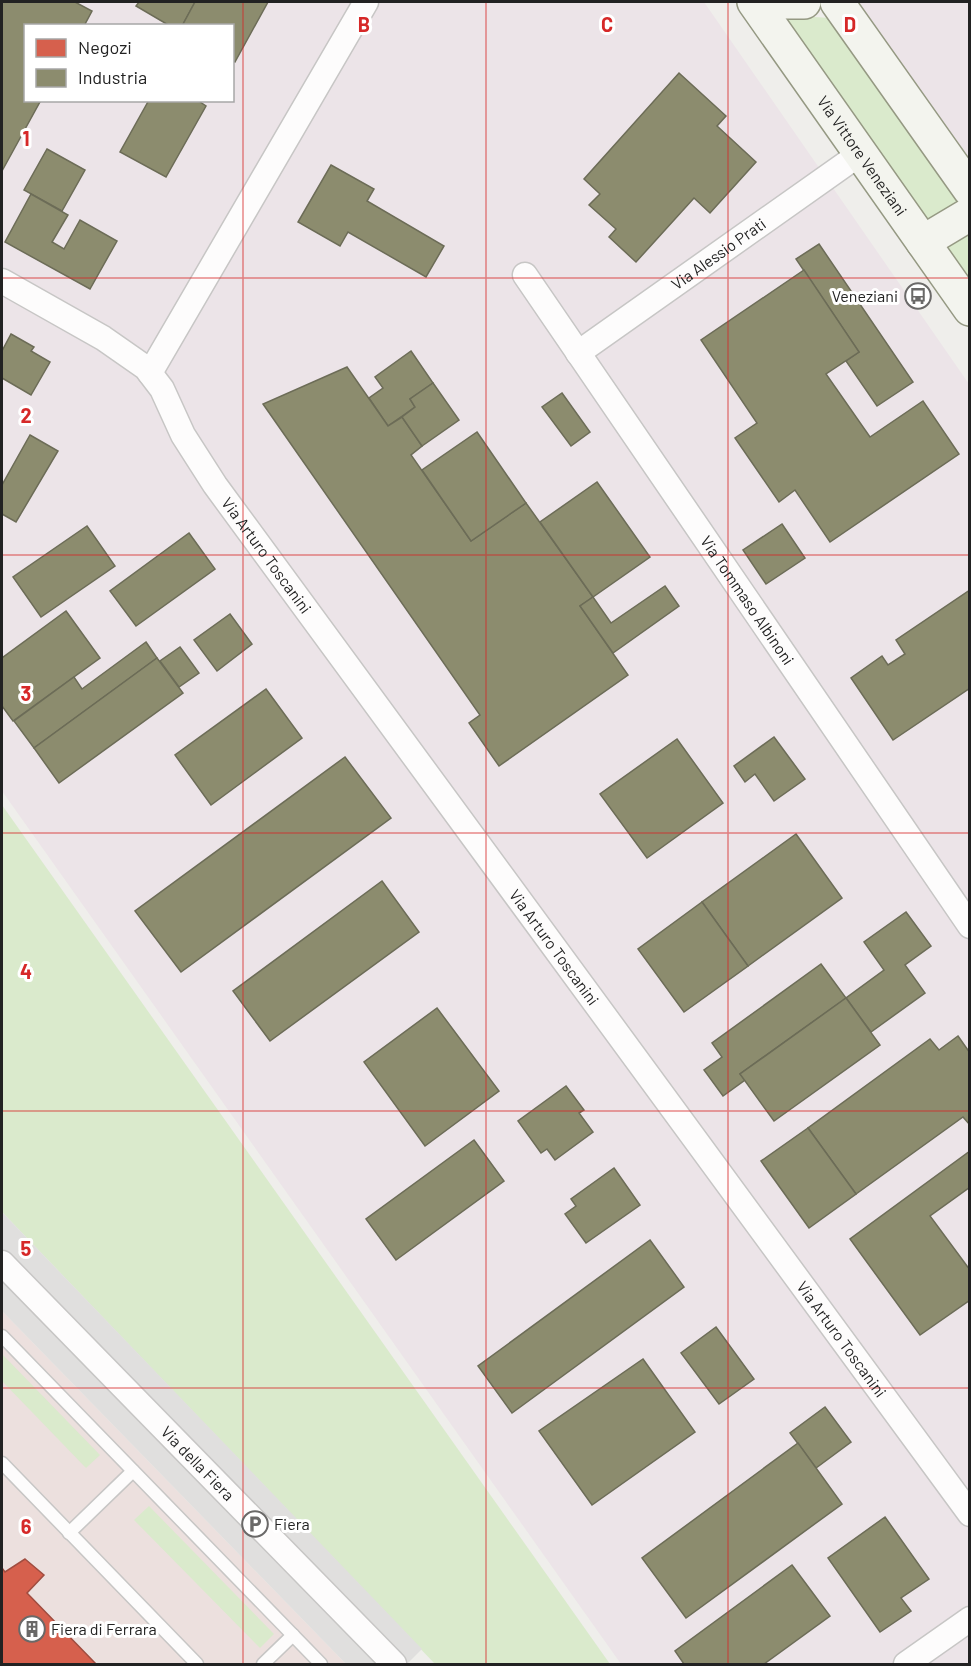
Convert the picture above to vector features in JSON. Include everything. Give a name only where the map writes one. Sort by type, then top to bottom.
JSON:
[{"type":"main road","name":"Via Vittore Veneziani","points":[[754,2],[969,309]]},
{"type":"main road","points":[[783,2],[804,2]]},
{"type":"main road","points":[[849,8],[969,190]]},
{"type":"main road","points":[[923,243],[969,214]]},
{"type":"street","points":[[150,373],[366,2]]},
{"type":"street","name":"Via Alessio Prati","points":[[578,353],[861,153]]},
{"type":"street","name":"Via Tommaso Albinoni","points":[[525,275],[969,926]]},
{"type":"street","name":"Via Arturo Toscanini","points":[[2,281],[103,338],[135,359],[150,373],[162,389],[191,448],[215,485],[969,1514]]},
{"type":"street","name":"Via della Fiera","points":[[2,1263],[394,1665]]},
{"type":"street","points":[[906,1665],[969,1619]]},
{"type":"lane","points":[[2,1336],[321,1665]]},
{"type":"lane","points":[[2,1463],[197,1665]]},
{"type":"lane","points":[[69,1533],[133,1471]]},
{"type":"lane","points":[[263,1665],[293,1635]]},
{"type":"shaded area","points":[[2,2],[704,2],[969,384],[969,1664],[621,1664],[2,791]]},
{"type":"shaded area","points":[[858,2],[969,2],[969,158]]},
{"type":"shaded area","name":"Fiera","points":[[2,1212],[422,1649],[407,1664],[346,1664],[2,1311]]},
{"type":"shaded area","points":[[2,1311],[346,1664],[2,1664]]},
{"type":"green space","points":[[780,15],[831,18],[957,202],[923,225]]},
{"type":"green space","points":[[969,232],[969,292],[942,252]]},
{"type":"green space","points":[[2,805],[610,1664],[435,1664],[2,1212]]},
{"type":"green space","points":[[2,1354],[100,1455],[86,1468],[2,1381]]},
{"type":"green space","points":[[149,1506],[274,1634],[260,1648],[134,1520]]},
{"type":"building: Negozi","name":"Fiera di Ferrara","points":[[25,1559],[44,1575],[27,1593],[96,1664],[2,1664],[2,1568],[5,1572]]},
{"type":"building: Industria","points":[[2,2],[75,2],[92,11],[85,24],[24,24],[24,102],[40,102],[2,171]]},
{"type":"building: Industria","points":[[139,2],[195,2],[183,24],[167,24],[136,6]]},
{"type":"building: Industria","points":[[195,2],[268,2],[235,62],[234,24],[183,24]]},
{"type":"building: Industria","points":[[679,73],[726,116],[717,126],[756,162],[710,213],[694,198],[636,262],[609,237],[616,229],[589,205],[600,194],[584,179]]},
{"type":"building: Industria","points":[[148,102],[200,102],[206,106],[166,177],[120,152]]},
{"type":"building: Industria","points":[[47,149],[85,170],[62,211],[24,190]]},
{"type":"building: Industria","points":[[331,165],[374,189],[367,201],[444,246],[426,277],[348,232],[340,246],[298,222]]},
{"type":"building: Industria","points":[[31,194],[68,215],[52,242],[64,249],[80,220],[117,241],[90,289],[5,242]]},
{"type":"building: Industria","points":[[819,244],[913,382],[877,406],[846,361],[859,352],[796,259]]},
{"type":"building: Industria","points":[[804,270],[859,352],[826,374],[870,437],[923,401],[959,454],[830,542],[795,490],[779,502],[735,438],[757,423],[701,340]]},
{"type":"building: Industria","points":[[11,334],[34,347],[31,351],[50,362],[31,395],[2,378],[2,351]]},
{"type":"building: Industria","points":[[411,351],[433,383],[410,399],[415,407],[388,426],[369,398],[383,388],[375,377]]},
{"type":"building: Industria","points":[[347,367],[388,426],[402,417],[422,446],[411,455],[471,541],[526,503],[593,597],[580,606],[628,675],[499,766],[469,723],[480,715],[263,404]]},
{"type":"building: Industria","points":[[433,383],[459,420],[422,446],[402,417],[415,407],[410,399]]},
{"type":"building: Industria","points":[[562,393],[590,432],[571,446],[542,407]]},
{"type":"building: Industria","points":[[477,432],[526,503],[471,541],[422,470]]},
{"type":"building: Industria","points":[[30,435],[58,451],[16,522],[2,514],[2,485]]},
{"type":"building: Industria","points":[[597,482],[650,557],[593,597],[540,522]]},
{"type":"building: Industria","points":[[782,524],[805,558],[766,584],[743,550]]},
{"type":"building: Industria","points":[[87,526],[115,566],[41,617],[13,577]]},
{"type":"building: Industria","points":[[189,533],[215,569],[136,626],[110,591]]},
{"type":"building: Industria","points":[[665,586],[679,606],[613,653],[580,606],[593,597],[611,623]]},
{"type":"building: Industria","points":[[970,590],[970,688],[893,740],[851,678],[882,656],[888,665],[905,654],[896,640]]},
{"type":"building: Industria","points":[[66,611],[100,658],[13,721],[2,706],[2,658]]},
{"type":"building: Industria","points":[[230,614],[252,644],[217,671],[194,640]]},
{"type":"building: Industria","points":[[146,642],[157,658],[34,748],[14,721],[74,677],[82,689]]},
{"type":"building: Industria","points":[[180,647],[199,673],[179,687],[160,661]]},
{"type":"building: Industria","points":[[157,658],[183,693],[59,783],[34,748]]},
{"type":"building: Industria","points":[[266,689],[302,738],[211,805],[175,755]]},
{"type":"building: Industria","points":[[774,737],[805,779],[774,801],[755,774],[745,782],[734,766]]},
{"type":"building: Industria","points":[[677,739],[723,803],[647,858],[600,794]]},
{"type":"building: Industria","points":[[345,757],[391,818],[181,972],[135,911]]},
{"type":"building: Industria","points":[[796,834],[842,898],[748,966],[702,902]]},
{"type":"building: Industria","points":[[382,881],[419,932],[270,1041],[233,991]]},
{"type":"building: Industria","points":[[702,902],[748,966],[684,1012],[638,949]]},
{"type":"building: Industria","points":[[906,912],[931,946],[905,965],[925,993],[871,1032],[846,998],[884,970],[864,942]]},
{"type":"building: Industria","points":[[821,964],[846,998],[740,1074],[745,1080],[723,1096],[704,1070],[722,1057],[712,1043]]},
{"type":"building: Industria","points":[[846,998],[880,1045],[774,1121],[740,1074]]},
{"type":"building: Industria","points":[[437,1008],[499,1091],[425,1146],[364,1062]]},
{"type":"building: Industria","points":[[958,1036],[970,1053],[970,1125],[963,1117],[856,1194],[808,1128],[930,1039],[939,1050]]},
{"type":"building: Industria","points":[[566,1086],[584,1110],[579,1113],[593,1132],[555,1160],[547,1149],[541,1153],[518,1121]]},
{"type":"building: Industria","points":[[808,1128],[856,1194],[809,1228],[761,1161]]},
{"type":"building: Industria","points":[[474,1140],[504,1181],[396,1260],[366,1219]]},
{"type":"building: Industria","points":[[970,1151],[970,1187],[930,1216],[970,1270],[970,1300],[920,1335],[850,1239]]},
{"type":"building: Industria","points":[[614,1168],[640,1205],[586,1243],[565,1214],[576,1206],[571,1199]]},
{"type":"building: Industria","points":[[650,1240],[684,1287],[512,1413],[478,1366]]},
{"type":"building: Industria","points":[[716,1327],[754,1379],[719,1404],[681,1353]]},
{"type":"building: Industria","points":[[643,1359],[695,1432],[592,1505],[539,1431]]},
{"type":"building: Industria","points":[[825,1407],[851,1442],[816,1468],[790,1433]]},
{"type":"building: Industria","points":[[798,1443],[842,1504],[686,1618],[642,1558]]},
{"type":"building: Industria","points":[[885,1517],[929,1579],[901,1598],[911,1611],[880,1632],[828,1558]]},
{"type":"building: Industria","points":[[792,1565],[830,1616],[764,1664],[684,1664],[675,1651]]},
{"type":"place","name":"Veneziani","points":[[918,296]]},
{"type":"place","name":"Fiera","points":[[255,1524]]},
{"type":"place","name":"Fiera di Ferrara","points":[[32,1629]]}]
